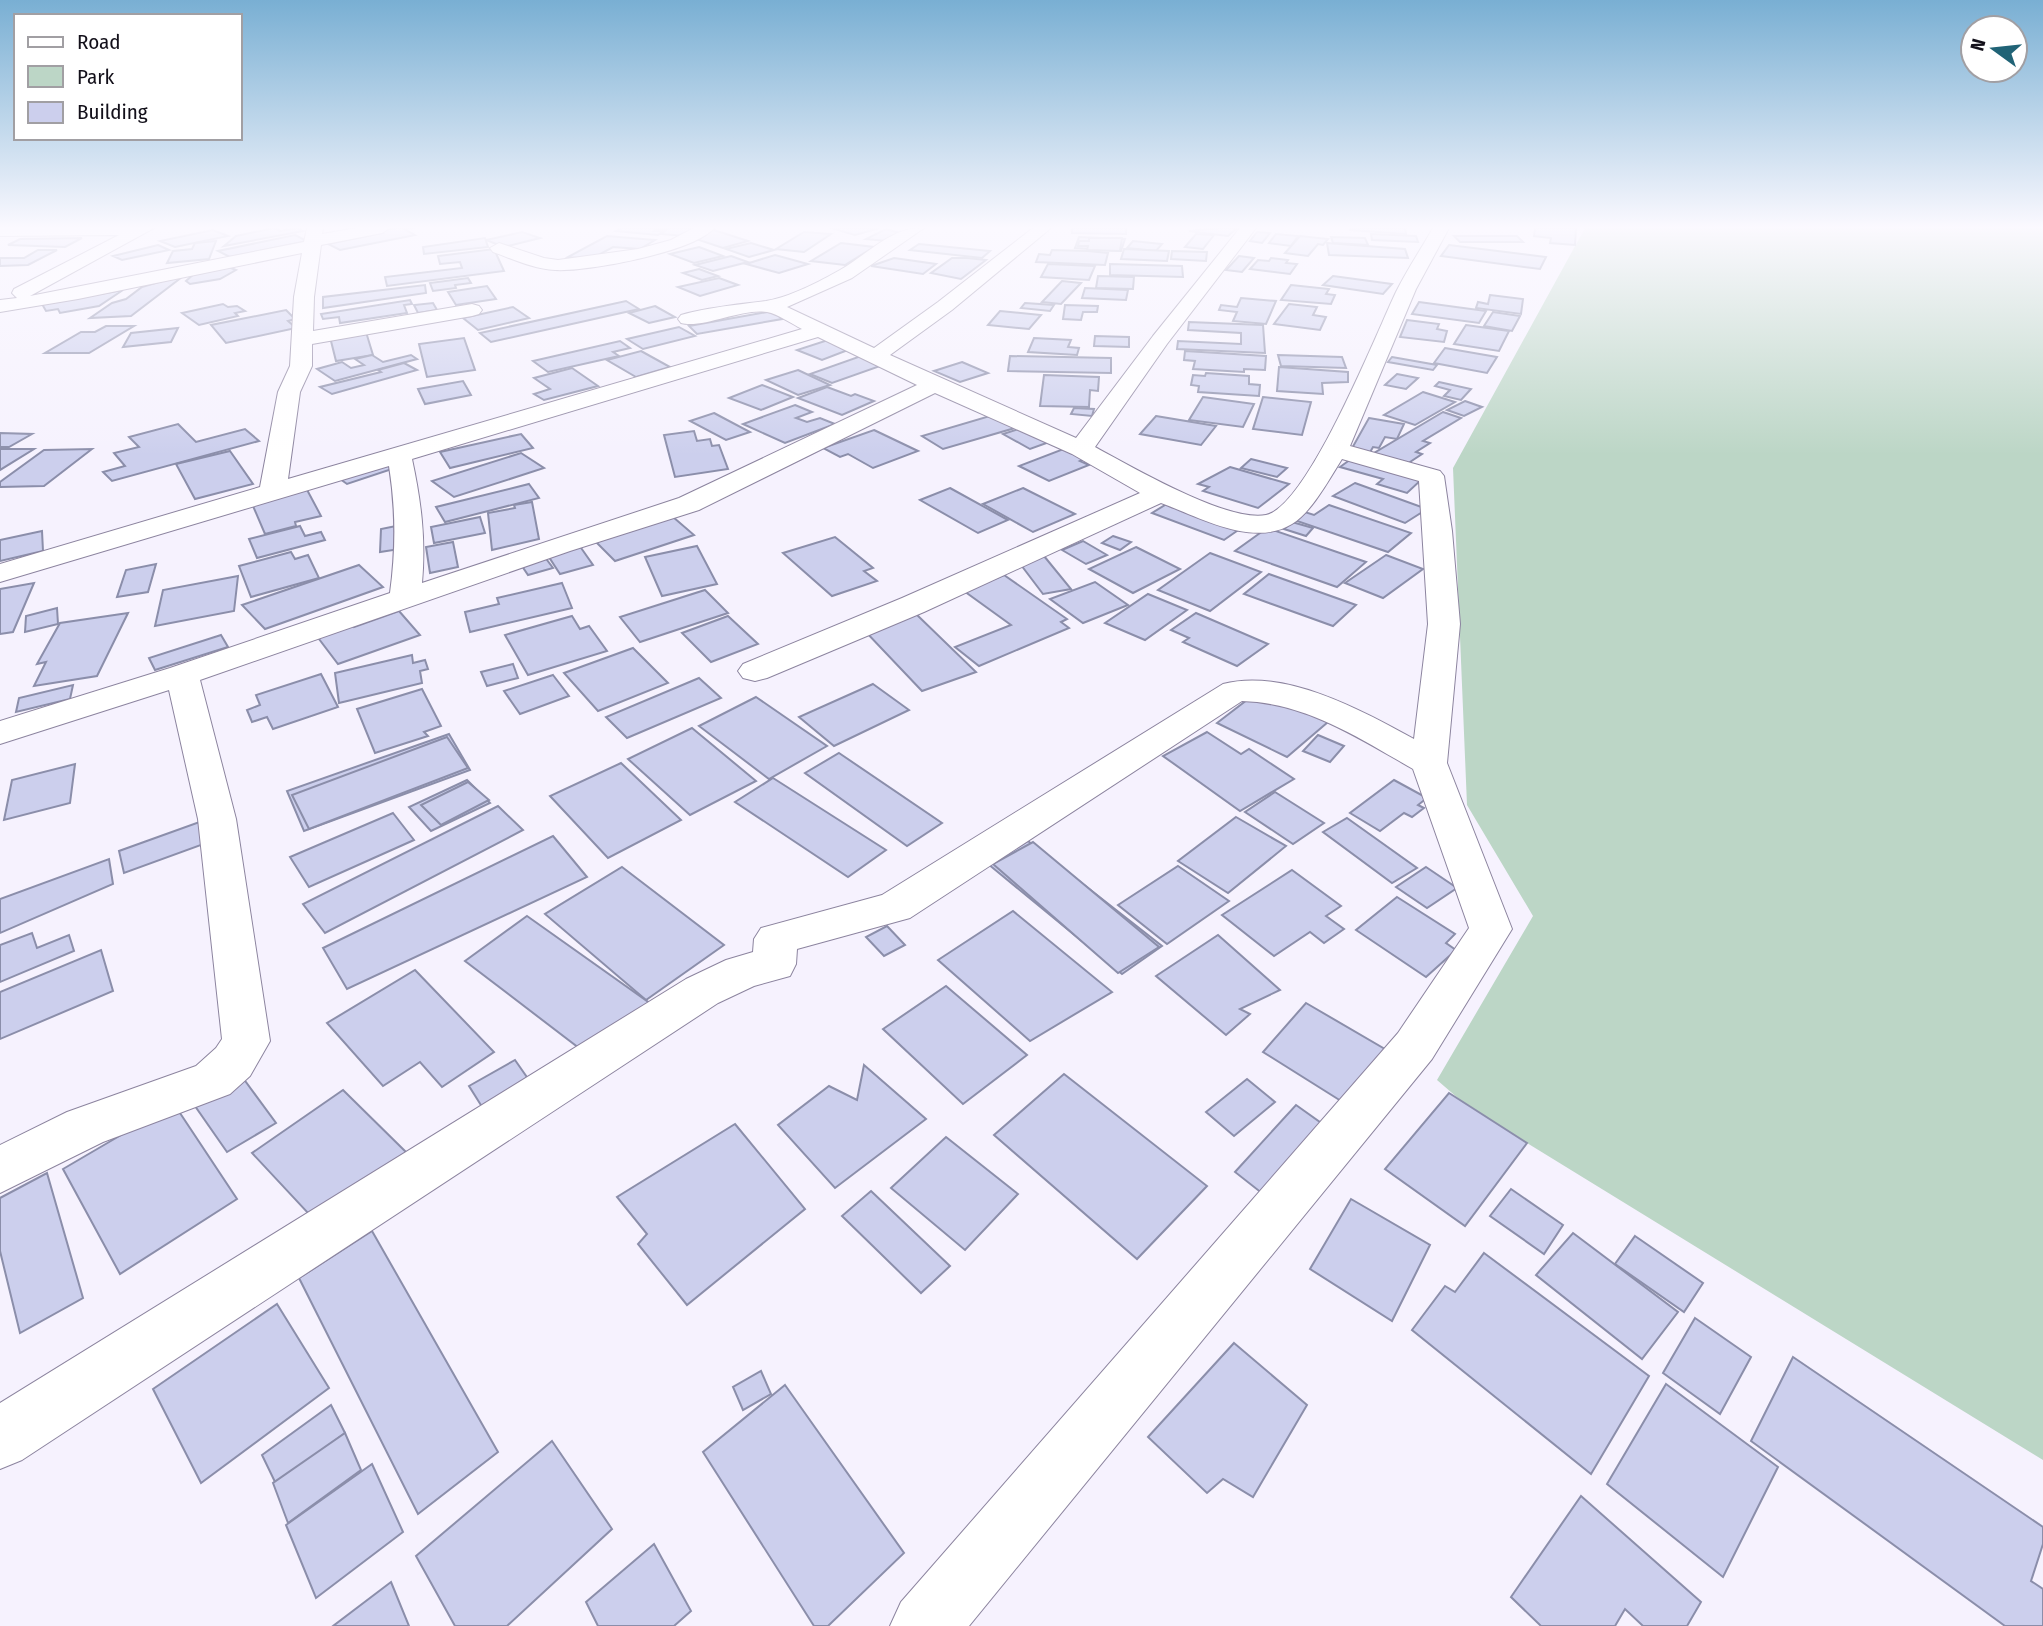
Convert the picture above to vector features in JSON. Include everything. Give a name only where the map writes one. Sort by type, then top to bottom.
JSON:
[{"type":"street","points":[[273,491],[289,392],[301,366],[304,304]]},
{"type":"street","points":[[688,319],[732,309],[775,304]]},
{"type":"street","points":[[876,356],[948,304]]},
{"type":"street","points":[[1081,449],[1188,304]]},
{"type":"street","points":[[770,306],[935,385],[1081,449],[1160,494],[1242,523],[1268,524],[1284,518],[1302,499],[1336,450],[1400,304]]},
{"type":"street","points":[[303,339],[471,310]]},
{"type":"street","points":[[0,573],[765,349],[820,330]]},
{"type":"street","points":[[0,733],[182,675],[689,504],[935,385]]},
{"type":"street","points":[[925,1626],[1415,1046],[1491,929],[1429,763],[1444,624],[1438,531],[1430,476],[1336,450]]},
{"type":"street","points":[[399,454],[409,506],[410,553],[405,598]]},
{"type":"street","points":[[755,671],[925,600],[1160,494]]},
{"type":"street","points":[[0,1170],[85,1127],[213,1080],[233,1062],[246,1041],[217,819],[182,675]]},
{"type":"street","points":[[0,1438],[702,990],[742,972],[774,964],[776,939],[895,907],[1234,691],[1279,692],[1316,704],[1382,736],[1429,763]]},
{"type":"green space","points":[[1543,304],[2043,304],[2043,1460],[1527,1143],[1459,1099],[1437,1080],[1533,916],[1467,805],[1453,468]]},
{"type":"building","points":[[42,304],[102,304],[60,313],[58,309],[46,311]]},
{"type":"building","points":[[111,304],[147,304],[131,316],[90,318]]},
{"type":"building","points":[[223,304],[228,307],[237,306],[245,311],[235,313],[238,316],[199,325],[182,313]]},
{"type":"building","points":[[323,304],[351,304],[323,308]]},
{"type":"building","points":[[385,304],[412,304],[404,305],[407,313],[340,323],[339,317],[323,319],[321,314]]},
{"type":"building","points":[[434,304],[437,310],[418,313],[414,305]]},
{"type":"building","points":[[613,304],[631,304],[639,309],[491,342],[480,333]]},
{"type":"building","points":[[1024,304],[1054,305],[1050,311],[1021,308]]},
{"type":"building","points":[[1238,304],[1275,304],[1266,324],[1233,321],[1237,312],[1219,310],[1221,305],[1237,307]]},
{"type":"building","points":[[1289,304],[1317,307],[1313,315],[1326,317],[1320,330],[1274,324]]},
{"type":"building","points":[[1418,304],[1486,311],[1479,323],[1412,314]]},
{"type":"building","points":[[1477,304],[1522,304],[1521,314],[1476,308]]},
{"type":"building","points":[[1065,305],[1098,306],[1097,312],[1083,312],[1081,320],[1063,319]]},
{"type":"building","points":[[655,306],[675,317],[649,323],[629,313]]},
{"type":"building","points":[[513,307],[529,318],[478,330],[463,318]]},
{"type":"building","points":[[286,310],[295,319],[288,321],[296,328],[226,343],[211,325]]},
{"type":"building","points":[[773,311],[782,319],[697,334],[689,326]]},
{"type":"building","points":[[1000,311],[1041,315],[1029,329],[988,325]]},
{"type":"building","points":[[1493,312],[1520,316],[1512,331],[1484,326]]},
{"type":"building","points":[[1407,320],[1439,324],[1437,329],[1447,331],[1444,342],[1400,337]]},
{"type":"building","points":[[1189,322],[1263,325],[1265,353],[1177,349],[1178,341],[1241,344],[1241,333],[1188,330]]},
{"type":"building","points":[[1466,325],[1509,331],[1499,351],[1454,344]]},
{"type":"building","points":[[106,326],[134,326],[89,353],[45,353],[81,332],[95,332]]},
{"type":"building","points":[[679,327],[695,336],[643,349],[627,339]]},
{"type":"building","points":[[178,328],[171,342],[123,347],[131,333]]},
{"type":"building","points":[[366,332],[373,355],[336,361],[330,337]]},
{"type":"building","points":[[1095,336],[1129,337],[1129,347],[1094,346]]},
{"type":"building","points":[[464,338],[475,370],[427,377],[419,344]]},
{"type":"building","points":[[1034,338],[1071,340],[1068,347],[1079,348],[1077,355],[1028,352]]},
{"type":"building","points":[[828,340],[853,348],[822,360],[797,350]]},
{"type":"building","points":[[620,341],[630,348],[613,352],[619,356],[548,372],[533,361]]},
{"type":"building","points":[[1445,348],[1497,357],[1487,373],[1434,363]]},
{"type":"building","points":[[641,351],[670,367],[636,377],[607,360]]},
{"type":"building","points":[[1185,351],[1266,356],[1265,370],[1244,369],[1244,372],[1193,369],[1195,361],[1184,360]]},
{"type":"building","points":[[372,355],[383,362],[411,355],[417,359],[335,381],[317,369],[342,362],[351,368],[364,365],[355,359]]},
{"type":"building","points":[[1278,355],[1342,357],[1346,368],[1281,366]]},
{"type":"building","points":[[861,356],[883,365],[832,383],[810,374]]},
{"type":"building","points":[[1010,356],[1111,358],[1111,373],[1008,371]]},
{"type":"building","points":[[1392,357],[1437,365],[1433,370],[1388,362]]},
{"type":"building","points":[[962,362],[988,373],[960,382],[934,371]]},
{"type":"building","points":[[404,363],[417,370],[332,394],[320,387],[381,372],[378,370]]},
{"type":"building","points":[[1279,367],[1348,372],[1348,382],[1322,383],[1323,394],[1277,391]]},
{"type":"building","points":[[572,368],[598,386],[544,400],[534,394],[550,389],[534,378]]},
{"type":"building","points":[[798,370],[830,385],[798,395],[766,380]]},
{"type":"building","points":[[1206,373],[1249,376],[1249,384],[1260,385],[1259,396],[1198,392],[1199,386],[1191,385],[1193,375],[1205,376]]},
{"type":"building","points":[[1397,374],[1418,378],[1406,389],[1385,385]]},
{"type":"building","points":[[1044,375],[1099,377],[1098,391],[1090,390],[1089,407],[1040,406]]},
{"type":"building","points":[[463,381],[471,395],[425,404],[418,389]]},
{"type":"building","points":[[1439,382],[1471,389],[1461,400],[1444,396],[1450,390],[1435,386]]},
{"type":"building","points":[[762,385],[793,397],[761,410],[729,398]]},
{"type":"building","points":[[827,387],[874,401],[842,415],[798,398]]},
{"type":"building","points":[[1423,392],[1455,402],[1415,425],[1384,415]]},
{"type":"building","points":[[1203,397],[1254,404],[1243,427],[1189,420]]},
{"type":"building","points":[[1263,397],[1311,402],[1302,435],[1253,429]]},
{"type":"building","points":[[1465,401],[1482,407],[1464,416],[1447,410]]},
{"type":"building","points":[[795,405],[812,412],[796,418],[807,422],[820,418],[835,424],[785,443],[743,424]]},
{"type":"building","points":[[1074,408],[1094,409],[1092,416],[1071,414]]},
{"type":"building","points":[[1010,410],[1032,423],[943,449],[922,436]]},
{"type":"building","points":[[1443,412],[1461,418],[1423,441],[1430,443],[1416,452],[1422,454],[1407,464],[1374,453]]},
{"type":"building","points":[[714,413],[750,432],[726,440],[690,421]]},
{"type":"building","points":[[1156,416],[1216,426],[1201,445],[1140,434]]},
{"type":"building","points":[[1369,418],[1404,424],[1397,439],[1385,437],[1379,448],[1373,447],[1369,454],[1351,450]]},
{"type":"building","points":[[178,424],[196,442],[245,429],[259,441],[112,481],[103,472],[125,466],[114,453],[139,447],[129,437]]},
{"type":"building","points":[[1025,427],[1052,441],[1030,449],[1003,434]]},
{"type":"building","points":[[874,430],[918,451],[873,468],[848,454],[840,457],[823,448]]},
{"type":"building","points":[[694,431],[697,441],[710,439],[712,446],[719,445],[728,469],[675,477],[664,435]]},
{"type":"building","points":[[0,433],[32,434],[9,447],[0,447]]},
{"type":"building","points":[[521,434],[533,448],[450,468],[440,452]]},
{"type":"building","points":[[1066,448],[1087,458],[1080,461],[1089,465],[1049,481],[1019,466]]},
{"type":"building","points":[[0,449],[34,449],[0,470]]},
{"type":"building","points":[[92,449],[44,486],[0,487],[0,482],[44,450]]},
{"type":"building","points":[[230,451],[253,484],[195,499],[176,464]]},
{"type":"building","points":[[521,453],[544,468],[454,497],[432,481]]},
{"type":"building","points":[[1251,459],[1287,468],[1277,477],[1241,468]]},
{"type":"building","points":[[1351,459],[1422,479],[1407,493],[1377,484],[1383,479],[1340,467]]},
{"type":"building","points":[[386,460],[398,467],[347,484],[336,476]]},
{"type":"building","points":[[1230,467],[1289,484],[1258,508],[1203,491],[1209,487],[1198,484]]},
{"type":"building","points":[[1355,483],[1427,509],[1405,523],[1333,496]]},
{"type":"building","points":[[529,484],[539,498],[445,522],[436,507]]},
{"type":"building","points":[[305,486],[321,516],[295,522],[296,526],[265,534],[250,499]]},
{"type":"building","points":[[950,488],[1008,520],[978,533],[920,500]]},
{"type":"building","points":[[1023,488],[1075,514],[1033,532],[983,504]]},
{"type":"building","points":[[1173,500],[1244,526],[1224,540],[1152,513]]},
{"type":"building","points":[[532,502],[539,539],[492,550],[488,513]]},
{"type":"building","points":[[1329,505],[1411,533],[1388,552],[1294,520],[1305,512],[1314,515]]},
{"type":"building","points":[[480,517],[485,533],[434,543],[431,527]]},
{"type":"building","points":[[673,517],[694,535],[615,561],[595,541]]},
{"type":"building","points":[[1292,522],[1313,528],[1306,536],[1284,529]]},
{"type":"building","points":[[401,525],[400,549],[380,552],[381,529]]},
{"type":"building","points":[[300,526],[305,536],[321,532],[325,540],[257,558],[249,539]]},
{"type":"building","points":[[1267,528],[1366,562],[1337,587],[1235,551]]},
{"type":"building","points":[[42,531],[43,551],[0,561],[0,540]]},
{"type":"building","points":[[1113,536],[1131,542],[1120,550],[1102,543]]},
{"type":"building","points":[[835,537],[873,568],[864,571],[877,581],[832,596],[783,553]]},
{"type":"building","points":[[1083,541],[1107,555],[1086,564],[1062,550]]},
{"type":"building","points":[[453,542],[458,567],[430,573],[426,547]]},
{"type":"building","points":[[579,545],[593,565],[560,574],[547,554]]},
{"type":"building","points":[[697,546],[717,584],[662,596],[645,557]]},
{"type":"building","points":[[1136,547],[1180,569],[1133,593],[1089,569]]},
{"type":"building","points":[[291,552],[295,559],[308,555],[319,578],[251,597],[239,566]]},
{"type":"building","points":[[1210,553],[1261,572],[1210,611],[1158,590]]},
{"type":"building","points":[[1386,555],[1423,569],[1383,598],[1345,583]]},
{"type":"building","points":[[544,556],[553,568],[528,575],[520,563]]},
{"type":"building","points":[[1044,556],[1071,589],[1043,594],[1018,561]]},
{"type":"building","points":[[156,564],[148,592],[117,597],[126,570]]},
{"type":"building","points":[[359,565],[383,587],[265,629],[242,605]]},
{"type":"building","points":[[1269,574],[1356,605],[1333,626],[1244,594]]},
{"type":"building","points":[[1004,575],[1067,619],[1061,622],[1069,628],[979,666],[955,647],[1011,625],[964,591]]},
{"type":"building","points":[[238,576],[234,611],[155,626],[163,590]]},
{"type":"building","points":[[1095,582],[1128,605],[1083,623],[1050,599]]},
{"type":"building","points":[[34,583],[13,632],[0,634],[0,589]]},
{"type":"building","points":[[562,583],[572,608],[470,632],[465,612],[499,604],[497,598]]},
{"type":"building","points":[[705,590],[728,613],[640,642],[620,617]]},
{"type":"building","points":[[1148,594],[1187,610],[1145,640],[1105,623]]},
{"type":"building","points":[[57,608],[58,624],[25,632],[26,616]]},
{"type":"building","points":[[399,611],[420,635],[338,664],[316,635],[351,623],[354,627]]},
{"type":"building","points":[[914,612],[976,672],[922,691],[863,629]]},
{"type":"building","points":[[128,613],[97,676],[34,686],[46,662],[37,664],[60,623]]},
{"type":"building","points":[[1196,613],[1268,644],[1237,666],[1183,642],[1189,638],[1171,630]]},
{"type":"building","points":[[572,616],[580,629],[589,626],[607,651],[528,675],[505,635]]},
{"type":"building","points":[[728,616],[758,644],[711,662],[682,633]]},
{"type":"building","points":[[221,635],[228,647],[155,670],[149,658]]},
{"type":"building","points":[[633,648],[668,683],[598,711],[564,673]]},
{"type":"building","points":[[412,655],[413,663],[425,660],[428,669],[420,671],[422,683],[339,703],[335,673]]},
{"type":"building","points":[[513,664],[518,678],[487,686],[481,672]]},
{"type":"building","points":[[321,674],[338,707],[273,729],[267,717],[252,722],[247,710],[260,705],[256,695]]},
{"type":"building","points":[[553,675],[569,696],[520,714],[504,691]]},
{"type":"building","points":[[699,678],[721,698],[627,738],[606,717]]},
{"type":"building","points":[[873,684],[909,710],[834,746],[799,717]]},
{"type":"building","points":[[73,685],[70,699],[16,712],[19,698]]},
{"type":"building","points":[[422,689],[441,726],[424,732],[428,736],[375,753],[357,709]]},
{"type":"building","points":[[1260,690],[1328,722],[1287,757],[1217,723]]},
{"type":"building","points":[[756,697],[827,746],[769,779],[699,726]]},
{"type":"building","points":[[692,728],[756,781],[690,815],[628,759]]},
{"type":"building","points":[[1207,732],[1241,754],[1249,749],[1294,779],[1240,811],[1163,756]]},
{"type":"building","points":[[449,734],[470,770],[304,831],[287,791]]},
{"type":"building","points":[[1318,735],[1344,746],[1330,762],[1303,751]]},
{"type":"building","points":[[447,737],[468,768],[309,829],[292,795]]},
{"type":"building","points":[[839,753],[942,823],[907,846],[805,773]]},
{"type":"building","points":[[621,763],[681,820],[608,858],[550,796]]},
{"type":"building","points":[[75,764],[70,803],[4,820],[12,780]]},
{"type":"building","points":[[773,778],[886,850],[848,877],[735,802]]},
{"type":"building","points":[[467,780],[490,803],[431,831],[409,807]]},
{"type":"building","points":[[1394,780],[1427,798],[1418,805],[1424,808],[1412,817],[1404,813],[1380,831],[1350,813]]},
{"type":"building","points":[[468,782],[489,800],[441,825],[421,805]]},
{"type":"building","points":[[1275,792],[1324,823],[1293,844],[1245,812]]},
{"type":"building","points":[[498,806],[523,830],[325,933],[303,904]]},
{"type":"building","points":[[393,813],[414,840],[309,887],[290,857]]},
{"type":"building","points":[[1236,817],[1286,846],[1228,893],[1178,861]]},
{"type":"building","points":[[1347,818],[1417,868],[1392,883],[1323,832]]},
{"type":"building","points":[[205,820],[212,841],[124,873],[119,851]]},
{"type":"building","points":[[553,836],[587,877],[347,989],[323,948]]},
{"type":"building","points":[[1028,841],[1162,946],[1122,974],[988,864]]},
{"type":"building","points":[[1033,842],[1159,947],[1118,973],[993,864]]},
{"type":"building","points":[[109,859],[113,884],[0,933],[0,899]]},
{"type":"building","points":[[1178,866],[1229,901],[1167,944],[1118,905]]},
{"type":"building","points":[[622,867],[724,945],[646,1000],[545,914]]},
{"type":"building","points":[[1426,867],[1457,888],[1427,908],[1396,887]]},
{"type":"building","points":[[1292,870],[1341,906],[1326,916],[1344,929],[1324,943],[1310,932],[1274,956],[1222,915]]},
{"type":"building","points":[[1397,897],[1455,934],[1446,943],[1456,950],[1426,977],[1356,930]]},
{"type":"building","points":[[1013,911],[1112,992],[1030,1041],[938,960]]},
{"type":"building","points":[[527,916],[651,1004],[579,1048],[465,961]]},
{"type":"building","points":[[887,926],[905,945],[884,956],[866,937]]},
{"type":"building","points":[[32,933],[37,948],[69,935],[74,951],[0,982],[0,945]]},
{"type":"building","points":[[1218,935],[1280,990],[1240,1009],[1250,1014],[1226,1035],[1156,976]]},
{"type":"building","points":[[101,950],[113,991],[0,1039],[0,992]]},
{"type":"building","points":[[415,970],[494,1052],[442,1087],[420,1062],[383,1086],[327,1023]]},
{"type":"building","points":[[946,986],[1027,1055],[963,1104],[883,1029]]},
{"type":"building","points":[[1306,1003],[1390,1052],[1349,1106],[1263,1052]]},
{"type":"building","points":[[515,1060],[531,1083],[484,1110],[469,1086]]},
{"type":"building","points":[[864,1065],[926,1119],[835,1188],[778,1125],[829,1086],[857,1100]]},
{"type":"building","points":[[1064,1074],[1207,1186],[1137,1259],[994,1135]]},
{"type":"building","points":[[243,1078],[276,1123],[227,1152],[195,1106]]},
{"type":"building","points":[[1247,1079],[1275,1102],[1234,1136],[1206,1112]]},
{"type":"building","points":[[343,1090],[409,1155],[321,1227],[252,1153]]},
{"type":"building","points":[[1449,1093],[1527,1143],[1465,1226],[1385,1169]]},
{"type":"building","points":[[174,1104],[237,1199],[120,1274],[63,1169]]},
{"type":"building","points":[[1296,1105],[1324,1125],[1263,1194],[1235,1172]]},
{"type":"building","points":[[735,1124],[805,1209],[687,1305],[638,1244],[647,1234],[617,1197]]},
{"type":"building","points":[[946,1137],[1018,1194],[965,1250],[891,1188]]},
{"type":"building","points":[[47,1173],[83,1298],[20,1333],[0,1251],[0,1198]]},
{"type":"building","points":[[1511,1189],[1563,1225],[1544,1254],[1490,1216]]},
{"type":"building","points":[[871,1191],[950,1266],[921,1293],[842,1216]]},
{"type":"building","points":[[1351,1199],[1430,1245],[1392,1321],[1310,1269]]},
{"type":"building","points":[[372,1231],[498,1452],[418,1514],[299,1278]]},
{"type":"building","points":[[1573,1233],[1678,1312],[1642,1359],[1536,1275]]},
{"type":"building","points":[[1635,1236],[1703,1283],[1684,1312],[1615,1264]]},
{"type":"building","points":[[1484,1253],[1649,1376],[1591,1474],[1412,1330],[1445,1286],[1455,1292]]},
{"type":"building","points":[[277,1304],[329,1388],[201,1483],[153,1389]]},
{"type":"building","points":[[1695,1318],[1751,1357],[1720,1414],[1663,1373]]},
{"type":"building","points":[[1234,1343],[1307,1405],[1253,1497],[1223,1479],[1207,1493],[1148,1437]]},
{"type":"building","points":[[1793,1357],[2043,1527],[2043,1544],[2031,1581],[2043,1589],[2043,1626],[2005,1626],[1751,1441]]},
{"type":"building","points":[[761,1371],[771,1394],[743,1410],[733,1387]]},
{"type":"building","points":[[1666,1384],[1778,1467],[1723,1577],[1607,1484]]},
{"type":"building","points":[[785,1385],[904,1553],[828,1626],[814,1626],[703,1452]]},
{"type":"building","points":[[331,1405],[345,1433],[276,1484],[262,1455]]},
{"type":"building","points":[[345,1433],[361,1470],[288,1523],[273,1483]]},
{"type":"building","points":[[552,1441],[612,1529],[507,1626],[455,1626],[416,1556]]},
{"type":"building","points":[[372,1464],[403,1532],[316,1598],[286,1525]]},
{"type":"building","points":[[1581,1496],[1701,1602],[1687,1626],[1643,1626],[1625,1609],[1615,1626],[1541,1626],[1511,1597]]},
{"type":"building","points":[[654,1544],[691,1611],[674,1626],[598,1626],[586,1602]]},
{"type":"building","points":[[391,1582],[409,1626],[333,1626]]}]
